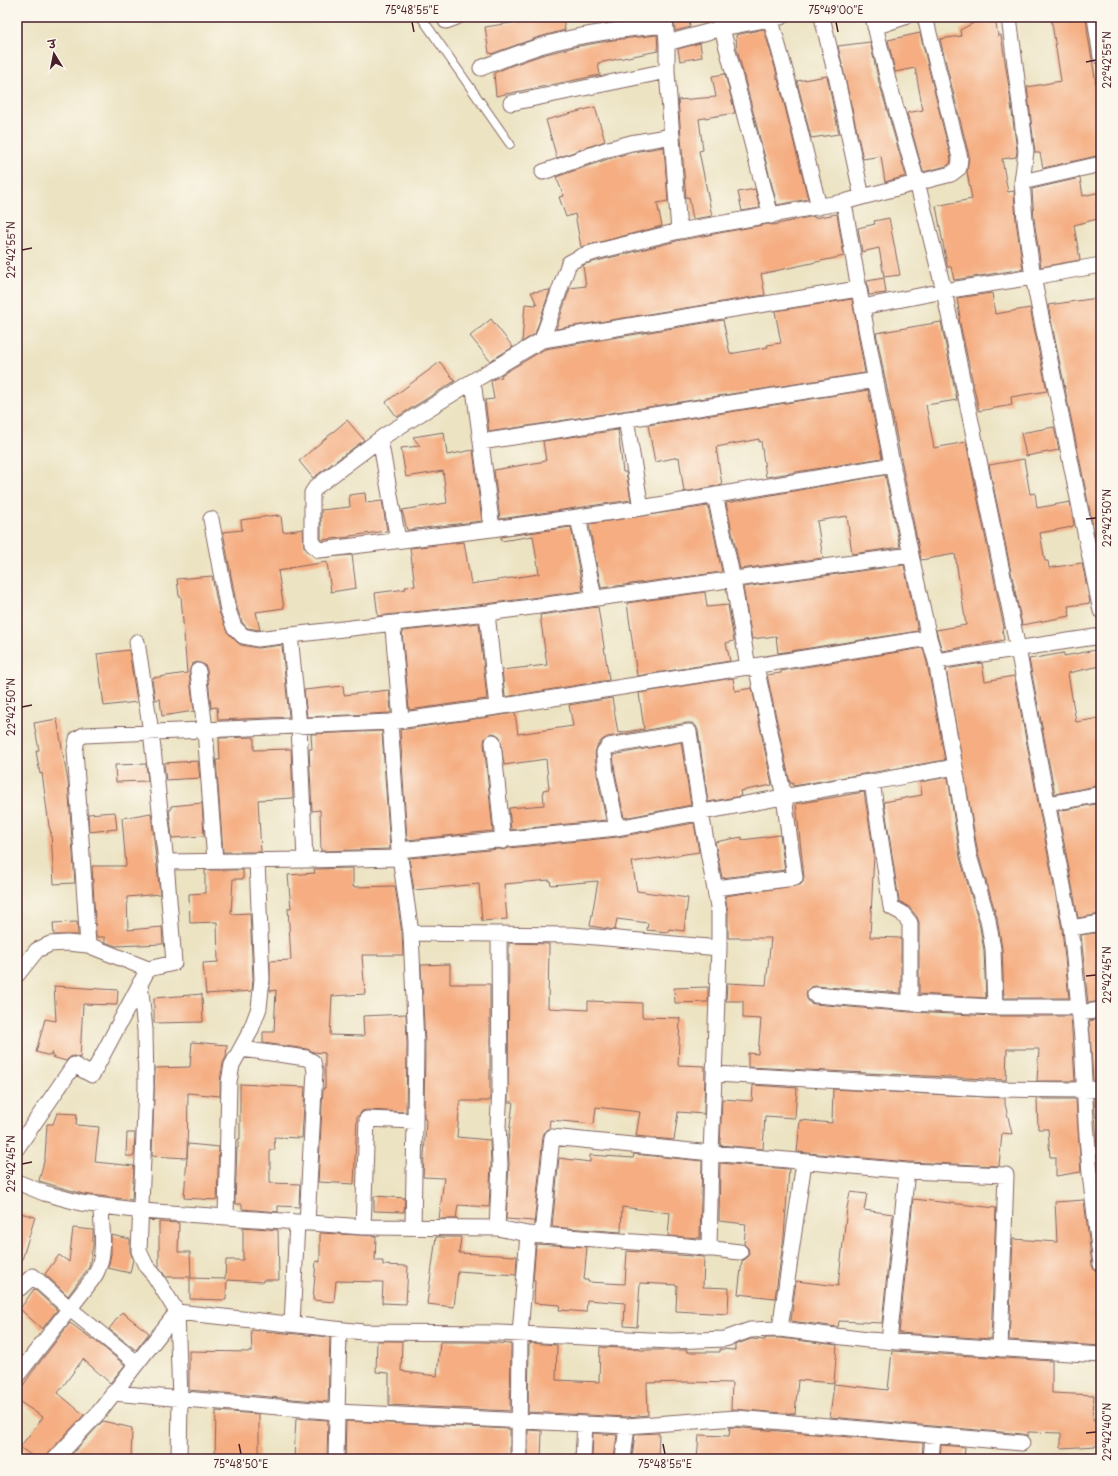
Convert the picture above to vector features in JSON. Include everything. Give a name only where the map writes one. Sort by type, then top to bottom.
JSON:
[{"type":"street","points":[[667,43],[720,22],[774,17],[786,74],[819,207]]},
{"type":"street","points":[[822,17],[862,197]]},
{"type":"street","points":[[905,17],[874,22],[888,80],[917,182],[944,291],[1018,649],[1071,928],[1079,1010],[1084,1090],[1096,1174],[1101,1264]]},
{"type":"street","points":[[542,340],[569,262],[582,256],[679,231],[844,202],[950,174],[959,168],[960,158],[925,17]]},
{"type":"street","points":[[1009,17],[1026,151],[1022,182],[1025,220],[1033,277],[1101,611]]},
{"type":"street","points":[[1095,17],[1101,57]]},
{"type":"street","points":[[481,68],[529,49],[559,41],[665,21],[667,71],[679,231]]},
{"type":"street","points":[[720,22],[771,216]]},
{"type":"street","points":[[511,103],[667,71]]},
{"type":"street","points":[[543,172],[604,150],[631,143],[672,136]]},
{"type":"street","points":[[1022,182],[1101,164]]},
{"type":"street","points":[[844,202],[858,289],[911,555],[929,638],[936,661],[969,856],[988,920],[992,942],[995,1007]]},
{"type":"street","points":[[862,307],[944,291],[1101,265]]},
{"type":"street","points":[[858,289],[542,340],[380,439],[316,487],[312,494],[312,544],[319,550],[492,529],[641,508],[893,465]]},
{"type":"street","points":[[481,442],[876,380]]},
{"type":"street","points":[[473,381],[492,529]]},
{"type":"street","points":[[626,419],[641,508]]},
{"type":"street","points":[[380,439],[398,540]]},
{"type":"street","points":[[715,495],[733,580],[748,667]]},
{"type":"street","points":[[578,517],[594,598]]},
{"type":"street","points":[[211,519],[228,610],[234,627],[243,636],[256,639],[487,613],[911,555]]},
{"type":"street","points":[[487,613],[497,707]]},
{"type":"street","points":[[394,623],[395,721],[400,854],[411,932],[416,1044],[412,1227]]},
{"type":"street","points":[[290,635],[299,726],[305,860]]},
{"type":"street","points":[[936,661],[1101,636]]},
{"type":"street","points":[[88,945],[75,750],[77,739],[84,734],[395,721],[497,707],[929,638]]},
{"type":"street","points":[[17,975],[37,950],[50,944],[67,943],[88,945],[148,969],[174,963],[166,862],[151,732],[137,642]]},
{"type":"street","points":[[715,888],[795,878],[784,797],[757,671],[748,667]]},
{"type":"street","points":[[198,672],[205,730],[215,861]]},
{"type":"street","points":[[617,828],[606,773],[604,752],[609,746],[617,744],[689,732],[701,813],[719,912],[709,1249]]},
{"type":"street","points":[[493,742],[503,841]]},
{"type":"street","points":[[166,862],[305,860],[400,854],[617,828],[847,785],[955,767]]},
{"type":"street","points":[[872,782],[891,907],[902,913],[910,923],[910,1003]]},
{"type":"street","points":[[1048,804],[1101,794]]},
{"type":"street","points":[[226,1217],[229,1082],[232,1065],[242,1049],[259,1008],[262,979],[257,861]]},
{"type":"street","points":[[1071,928],[1101,923]]},
{"type":"street","points":[[411,932],[573,935],[719,948]]},
{"type":"street","points":[[496,1228],[500,1164],[498,1125],[500,1090],[499,934]]},
{"type":"street","points":[[17,1148],[74,1065],[92,1075],[148,969]]},
{"type":"street","points":[[140,984],[146,1037],[146,1087],[142,1211],[139,1250],[146,1266],[154,1275],[177,1312],[180,1398],[179,1459]]},
{"type":"street","points":[[815,994],[910,1003],[1101,1010]]},
{"type":"street","points":[[242,1049],[306,1058],[313,1062],[315,1071],[292,1324]]},
{"type":"street","points":[[715,1074],[988,1089],[1084,1090],[1101,1088]]},
{"type":"street","points":[[363,1227],[368,1119],[415,1121]]},
{"type":"street","points":[[520,1459],[520,1334],[535,1234],[552,1137],[907,1172],[1006,1175],[1000,1349]]},
{"type":"street","points":[[780,1329],[804,1162]]},
{"type":"street","points":[[889,1341],[907,1172]]},
{"type":"street","points":[[17,1182],[44,1193],[81,1203],[142,1211],[363,1227],[496,1228],[535,1234],[740,1252]]},
{"type":"street","points":[[17,1376],[70,1309],[98,1269],[101,1258],[102,1242],[101,1206]]},
{"type":"street","points":[[17,1285],[20,1288],[33,1276],[70,1309],[137,1363]]},
{"type":"street","points":[[177,1312],[363,1332],[520,1334],[671,1341],[725,1339],[750,1330],[780,1329],[867,1340],[1101,1355]]},
{"type":"street","points":[[55,1459],[114,1393],[177,1312]]},
{"type":"street","points":[[336,1459],[339,1330]]},
{"type":"street","points":[[114,1393],[337,1412],[627,1426],[736,1418],[1022,1443]]},
{"type":"street","points":[[583,1459],[585,1424]]},
{"type":"street","points":[[623,1459],[627,1426]]},
{"type":"street","points":[[932,1459],[933,1436]]},
{"type":"lane","points":[[421,17],[510,144]]},
{"type":"building","points":[[516,17],[563,17],[565,30],[536,38],[491,54],[489,53],[485,27],[517,22]]},
{"type":"building","points":[[602,17],[656,17],[603,23]]},
{"type":"building","points":[[674,17],[689,17],[690,27],[675,31]]},
{"type":"building","points":[[985,17],[995,17],[998,36],[1001,35],[1008,81],[1017,151],[1016,157],[1002,159],[1008,192],[1014,191],[1016,221],[1023,269],[954,280],[951,267],[947,267],[936,206],[972,199],[967,172],[969,156],[940,39],[961,36],[960,30]]},
{"type":"building","points":[[1051,17],[1086,17],[1101,113],[1101,155],[1043,168],[1040,153],[1035,153],[1027,87],[1061,81]]},
{"type":"building","points":[[764,29],[808,199],[777,205],[737,49],[736,35]]},
{"type":"building","points":[[920,33],[951,159],[947,166],[923,172],[907,113],[923,110],[915,68],[895,72],[888,40]]},
{"type":"building","points":[[657,35],[658,51],[598,63],[600,75],[496,96],[494,73],[513,65],[542,55],[574,47],[613,40]]},
{"type":"building","points":[[870,42],[879,82],[906,176],[885,182],[881,156],[863,159],[838,46]]},
{"type":"building","points":[[700,43],[702,57],[680,61],[678,49]]},
{"type":"building","points":[[725,74],[735,113],[699,119],[703,150],[699,151],[712,216],[693,219],[689,197],[686,198],[678,100],[716,97],[712,76]]},
{"type":"building","points":[[827,76],[839,134],[811,138],[797,81]]},
{"type":"building","points":[[595,107],[605,141],[557,158],[546,120]]},
{"type":"building","points":[[664,147],[668,201],[657,203],[662,226],[581,247],[575,214],[566,217],[559,197],[564,196],[556,177],[633,152]]},
{"type":"building","points":[[1080,178],[1083,196],[1101,192],[1101,218],[1074,225],[1080,260],[1041,267],[1034,219],[1032,189]]},
{"type":"building","points":[[755,189],[760,208],[742,211],[738,192]]},
{"type":"building","points":[[837,214],[844,256],[761,274],[765,295],[556,329],[570,288],[586,286],[583,266],[585,264],[681,240],[768,224],[773,225],[814,216],[814,218]]},
{"type":"building","points":[[889,218],[900,275],[884,277],[879,248],[862,252],[858,228],[875,224],[874,221]]},
{"type":"building","points":[[884,278],[886,293],[869,295],[867,281]]},
{"type":"building","points":[[550,290],[535,334],[522,342],[525,304],[537,305],[531,292]]},
{"type":"building","points":[[992,293],[995,314],[1030,308],[1047,391],[1011,397],[1012,405],[979,411],[959,319],[957,298]]},
{"type":"building","points":[[1098,298],[1101,314],[1101,541],[1096,541],[1048,305]]},
{"type":"building","points":[[852,299],[865,373],[489,432],[485,400],[494,399],[491,381],[502,377],[501,375],[545,349],[723,320],[730,354],[781,343],[775,311]]},
{"type":"building","points":[[491,319],[513,347],[490,361],[470,336]]},
{"type":"building","points":[[941,322],[957,400],[926,405],[934,448],[966,442],[1004,628],[1002,629],[1004,640],[942,651],[936,630],[966,625],[955,554],[921,560],[876,333]]},
{"type":"building","points":[[440,362],[455,381],[397,417],[386,402]]},
{"type":"building","points":[[868,390],[882,458],[766,477],[761,441],[759,442],[759,439],[716,447],[722,485],[684,492],[679,457],[655,462],[648,425]]},
{"type":"building","points":[[347,420],[364,440],[313,478],[299,461]]},
{"type":"building","points":[[1054,427],[1059,450],[1026,456],[1021,433]]},
{"type":"building","points":[[618,430],[623,472],[626,472],[631,500],[500,519],[494,470],[546,461],[543,441]]},
{"type":"building","points":[[444,432],[447,455],[473,450],[482,521],[407,530],[402,510],[447,503],[443,471],[406,477],[401,448],[420,446],[413,437]]},
{"type":"building","points":[[1024,459],[1030,494],[1035,493],[1037,508],[1070,502],[1074,525],[1072,527],[1040,533],[1045,561],[1048,561],[1049,568],[1082,563],[1090,603],[1068,606],[1070,616],[1022,625],[989,465]]},
{"type":"building","points":[[885,475],[900,547],[852,554],[847,516],[817,521],[823,558],[740,569],[726,503]]},
{"type":"building","points":[[365,493],[366,503],[382,501],[387,531],[321,540],[321,510],[350,507],[349,495]]},
{"type":"building","points":[[708,506],[722,572],[601,588],[589,524]]},
{"type":"building","points":[[278,515],[276,516],[281,516],[283,532],[303,529],[304,547],[316,558],[352,555],[356,588],[331,592],[327,562],[278,571],[284,608],[256,612],[260,630],[247,628],[242,622],[237,608],[223,532],[242,530],[241,520]]},
{"type":"building","points":[[571,527],[583,591],[378,616],[375,593],[406,589],[405,587],[415,586],[410,548],[464,542],[471,584],[539,574],[533,536],[501,541],[501,537]]},
{"type":"building","points":[[904,565],[918,631],[778,653],[776,636],[752,639],[743,587]]},
{"type":"building","points":[[212,576],[219,612],[228,633],[237,642],[241,645],[258,648],[282,645],[289,717],[218,720],[217,707],[211,708],[207,670],[205,665],[197,662],[192,664],[189,672],[194,711],[162,716],[160,699],[155,700],[152,678],[187,673],[181,596],[179,596],[177,579]]},
{"type":"building","points":[[705,592],[707,607],[728,605],[734,641],[726,643],[730,661],[637,676],[627,603]]},
{"type":"building","points":[[598,607],[609,680],[505,697],[502,670],[547,665],[540,615]]},
{"type":"building","points":[[479,623],[487,699],[409,710],[402,631]]},
{"type":"building","points":[[923,648],[945,760],[793,786],[793,783],[790,783],[767,675],[781,673],[781,671]]},
{"type":"building","points":[[1101,649],[1101,666],[1068,673],[1076,722],[1101,718],[1101,785],[1055,794],[1029,659],[1064,653],[1064,656]]},
{"type":"building","points":[[129,650],[137,702],[104,706],[97,654]]},
{"type":"building","points":[[982,663],[985,681],[1014,676],[1062,929],[1069,998],[1004,998],[1002,949],[997,918],[978,854],[946,669]]},
{"type":"building","points":[[733,678],[735,691],[752,688],[772,785],[740,791],[741,796],[708,802],[698,731],[696,726],[692,723],[687,723],[607,737],[602,740],[597,746],[595,753],[597,775],[606,820],[511,830],[509,808],[544,805],[543,790],[549,789],[546,759],[504,765],[500,737],[492,733],[485,738],[484,743],[493,831],[407,840],[400,730],[515,713],[518,734],[573,726],[569,705],[612,698],[618,733],[644,729],[639,693]]},
{"type":"building","points":[[343,686],[344,695],[389,690],[391,713],[307,717],[304,690]]},
{"type":"building","points":[[57,719],[68,782],[75,883],[54,884],[51,832],[42,773],[40,774],[36,751],[39,750],[34,723]]},
{"type":"building","points":[[382,731],[390,849],[321,851],[320,810],[312,811],[309,749],[312,749],[311,734]]},
{"type":"building","points":[[254,737],[254,750],[291,749],[293,798],[258,800],[261,852],[223,852],[216,760],[220,760],[219,738]]},
{"type":"building","points":[[681,742],[691,805],[624,818],[613,755]]},
{"type":"building","points":[[198,761],[200,778],[166,780],[164,763]]},
{"type":"building","points":[[146,764],[148,781],[116,782],[115,765]]},
{"type":"building","points":[[948,777],[960,858],[979,922],[984,950],[986,998],[919,994],[919,922],[909,907],[899,901],[884,802],[922,795],[920,782]]},
{"type":"building","points":[[864,792],[874,854],[870,937],[901,938],[901,993],[815,986],[807,990],[807,999],[810,1003],[814,1004],[910,1012],[995,1016],[1071,1016],[1075,1081],[1037,1081],[1039,1049],[1007,1049],[1006,1080],[748,1067],[748,1053],[758,1054],[761,1019],[743,1018],[743,1001],[726,1001],[727,983],[766,985],[771,938],[728,938],[728,912],[725,896],[800,885],[803,882],[804,877],[796,804]]},
{"type":"building","points":[[202,803],[204,836],[172,838],[169,810],[171,810],[171,806]]},
{"type":"building","points":[[1101,803],[1101,914],[1078,918],[1058,811]]},
{"type":"building","points":[[115,812],[117,829],[89,832],[88,814]]},
{"type":"building","points":[[151,813],[160,894],[127,897],[128,930],[162,927],[163,944],[116,946],[105,942],[105,937],[96,937],[92,866],[126,866],[122,818]]},
{"type":"building","points":[[694,823],[699,852],[632,862],[637,891],[688,898],[684,931],[669,929],[668,932],[647,930],[648,923],[617,919],[615,930],[590,926],[598,881],[551,885],[550,880],[504,884],[507,919],[482,921],[479,884],[414,890],[409,858],[499,849],[504,850],[509,848],[618,837]]},
{"type":"building","points":[[780,835],[785,870],[722,878],[715,842],[742,837],[742,840]]},
{"type":"building","points":[[353,868],[353,887],[395,886],[402,934],[403,955],[362,955],[365,994],[332,996],[330,1035],[364,1036],[363,1016],[406,1014],[407,1044],[406,1112],[367,1110],[362,1111],[359,1116],[357,1116],[354,1184],[318,1182],[323,1088],[325,1088],[325,1053],[263,1043],[263,1032],[274,1032],[276,990],[270,991],[270,961],[291,960],[288,908],[291,908],[288,875],[315,873],[314,869]]},
{"type":"building","points":[[205,870],[243,870],[243,879],[233,879],[231,914],[250,913],[253,979],[252,991],[206,994],[203,963],[218,962],[217,922],[190,923],[189,894],[205,893]]},
{"type":"building","points":[[77,922],[78,935],[54,935],[53,923]]},
{"type":"building","points":[[1101,932],[1101,963],[1097,964],[1101,1001],[1088,1003],[1081,935]]},
{"type":"building","points":[[509,943],[549,944],[548,1008],[588,1010],[588,1001],[642,1003],[642,1017],[680,1018],[678,1065],[705,1066],[704,1114],[678,1112],[674,1140],[636,1136],[640,1112],[596,1107],[594,1124],[550,1120],[549,1129],[545,1131],[543,1136],[534,1225],[534,1221],[506,1219],[509,1164],[508,1142],[513,1102],[508,1102]]},
{"type":"building","points":[[450,964],[450,984],[490,984],[490,1101],[460,1101],[457,1137],[490,1140],[491,1164],[489,1207],[458,1205],[456,1219],[439,1219],[444,1178],[423,1177],[426,1119],[424,1119],[425,1044],[421,965]]},
{"type":"building","points":[[54,986],[118,990],[117,1005],[83,1004],[80,1058],[74,1056],[70,1057],[66,1061],[52,1057],[52,1052],[50,1056],[36,1052],[45,1019],[56,1021]]},
{"type":"building","points":[[708,987],[708,1002],[675,1003],[674,988]]},
{"type":"building","points":[[202,994],[203,1022],[154,1023],[154,998]]},
{"type":"building","points":[[1101,1019],[1101,1080],[1093,1080],[1089,1021]]},
{"type":"building","points":[[192,1042],[227,1045],[226,1057],[223,1063],[220,1081],[220,1096],[188,1093],[187,1158],[152,1156],[155,1068],[190,1067]]},
{"type":"building","points":[[240,1084],[305,1087],[302,1138],[274,1137],[275,1150],[270,1150],[270,1183],[300,1184],[299,1207],[278,1206],[278,1212],[242,1209],[242,1204],[236,1204],[235,1202],[237,1148],[238,1139],[240,1139]]},
{"type":"building","points":[[753,1085],[797,1088],[795,1118],[765,1116],[763,1149],[720,1145],[722,1099],[752,1101]]},
{"type":"building","points":[[833,1089],[1005,1098],[1012,1134],[1002,1133],[999,1166],[908,1162],[797,1152],[800,1120],[832,1123]]},
{"type":"building","points":[[1094,1098],[1101,1098],[1101,1167],[1099,1168]]},
{"type":"building","points":[[1037,1099],[1076,1099],[1081,1172],[1056,1176],[1056,1157],[1050,1157],[1048,1129],[1038,1129]]},
{"type":"building","points":[[57,1113],[77,1114],[76,1125],[99,1127],[95,1162],[134,1166],[132,1200],[83,1194],[39,1181],[45,1157],[47,1124],[53,1124]]},
{"type":"building","points":[[127,1133],[135,1133],[134,1156],[126,1156]]},
{"type":"building","points":[[188,1144],[219,1147],[217,1200],[184,1198]]},
{"type":"building","points":[[634,1154],[702,1161],[700,1238],[668,1236],[670,1213],[622,1207],[621,1232],[552,1227],[559,1158],[590,1162],[590,1155],[633,1158]]},
{"type":"building","points":[[720,1163],[789,1169],[784,1236],[775,1298],[738,1294],[742,1261],[747,1258],[749,1253],[748,1248],[744,1244],[746,1224],[719,1221]]},
{"type":"building","points":[[850,1192],[867,1194],[864,1210],[893,1214],[882,1323],[839,1321],[838,1327],[791,1321],[796,1281],[838,1286]]},
{"type":"building","points":[[374,1196],[405,1198],[404,1212],[374,1211]]},
{"type":"building","points":[[913,1199],[996,1208],[991,1339],[899,1333]]},
{"type":"building","points":[[1084,1200],[1092,1265],[1094,1270],[1101,1273],[1101,1346],[1009,1340],[1013,1239],[1057,1242],[1055,1202]]},
{"type":"building","points":[[17,1212],[35,1217],[21,1263],[17,1262]]},
{"type":"building","points":[[159,1222],[179,1223],[178,1252],[190,1252],[191,1277],[166,1277],[159,1267]]},
{"type":"building","points":[[243,1227],[278,1230],[279,1280],[263,1280],[263,1282],[227,1280],[226,1300],[190,1299],[190,1278],[225,1279],[226,1260],[243,1260]]},
{"type":"building","points":[[73,1228],[93,1230],[93,1245],[89,1267],[68,1296],[45,1274],[59,1255],[69,1262]]},
{"type":"building","points":[[320,1233],[376,1236],[375,1261],[383,1261],[383,1265],[408,1266],[406,1304],[382,1303],[383,1282],[336,1281],[334,1302],[313,1300],[316,1261],[320,1262]]},
{"type":"building","points":[[111,1235],[130,1239],[130,1251],[133,1259],[130,1273],[108,1268],[111,1254]]},
{"type":"building","points":[[436,1237],[461,1237],[459,1253],[517,1256],[516,1275],[458,1271],[454,1307],[427,1304]]},
{"type":"building","points":[[536,1244],[587,1247],[584,1280],[588,1280],[588,1282],[625,1284],[627,1251],[704,1257],[703,1287],[729,1288],[728,1314],[676,1311],[677,1285],[640,1283],[637,1327],[624,1326],[625,1303],[587,1300],[586,1312],[559,1310],[560,1305],[534,1303],[535,1280],[533,1280]]},
{"type":"building","points":[[34,1289],[57,1310],[42,1329],[20,1309]]},
{"type":"building","points":[[122,1312],[149,1333],[136,1350],[109,1329]]},
{"type":"building","points":[[70,1323],[125,1365],[110,1383],[83,1359],[58,1393],[84,1415],[48,1453],[46,1459],[36,1459],[20,1447],[43,1417],[17,1400],[17,1394]]},
{"type":"building","points":[[251,1330],[330,1337],[328,1402],[189,1390],[189,1351],[252,1352]]},
{"type":"building","points":[[765,1338],[780,1338],[837,1345],[834,1383],[798,1380],[795,1414],[731,1409],[732,1383],[687,1382],[647,1383],[648,1415],[627,1417],[528,1412],[530,1343],[557,1345],[556,1380],[599,1382],[600,1347],[639,1350],[687,1350],[687,1352],[720,1352],[720,1349],[735,1350],[735,1345],[751,1339],[765,1340]]},
{"type":"building","points":[[377,1341],[402,1341],[401,1371],[437,1376],[440,1342],[483,1342],[511,1344],[510,1411],[389,1405],[389,1373],[376,1372]]},
{"type":"building","points":[[892,1351],[1052,1361],[1052,1393],[1094,1395],[1093,1420],[1096,1420],[1097,1446],[1061,1448],[1061,1433],[1028,1432],[1028,1436],[1023,1434],[830,1417],[834,1384],[888,1390]]},
{"type":"building","points":[[216,1411],[259,1414],[259,1459],[215,1459]]},
{"type":"building","points":[[296,1418],[328,1420],[327,1459],[294,1459]]},
{"type":"building","points":[[103,1421],[132,1428],[131,1459],[67,1459]]},
{"type":"building","points":[[346,1421],[510,1429],[510,1459],[345,1459]]},
{"type":"building","points":[[730,1427],[923,1443],[922,1459],[697,1459],[699,1435],[729,1436]]},
{"type":"building","points":[[528,1430],[542,1431],[541,1459],[528,1459]]},
{"type":"building","points":[[593,1433],[617,1435],[614,1459],[592,1459]]},
{"type":"building","points":[[659,1433],[658,1459],[632,1459],[635,1434]]},
{"type":"building","points":[[941,1445],[965,1447],[964,1459],[940,1459]]}]
